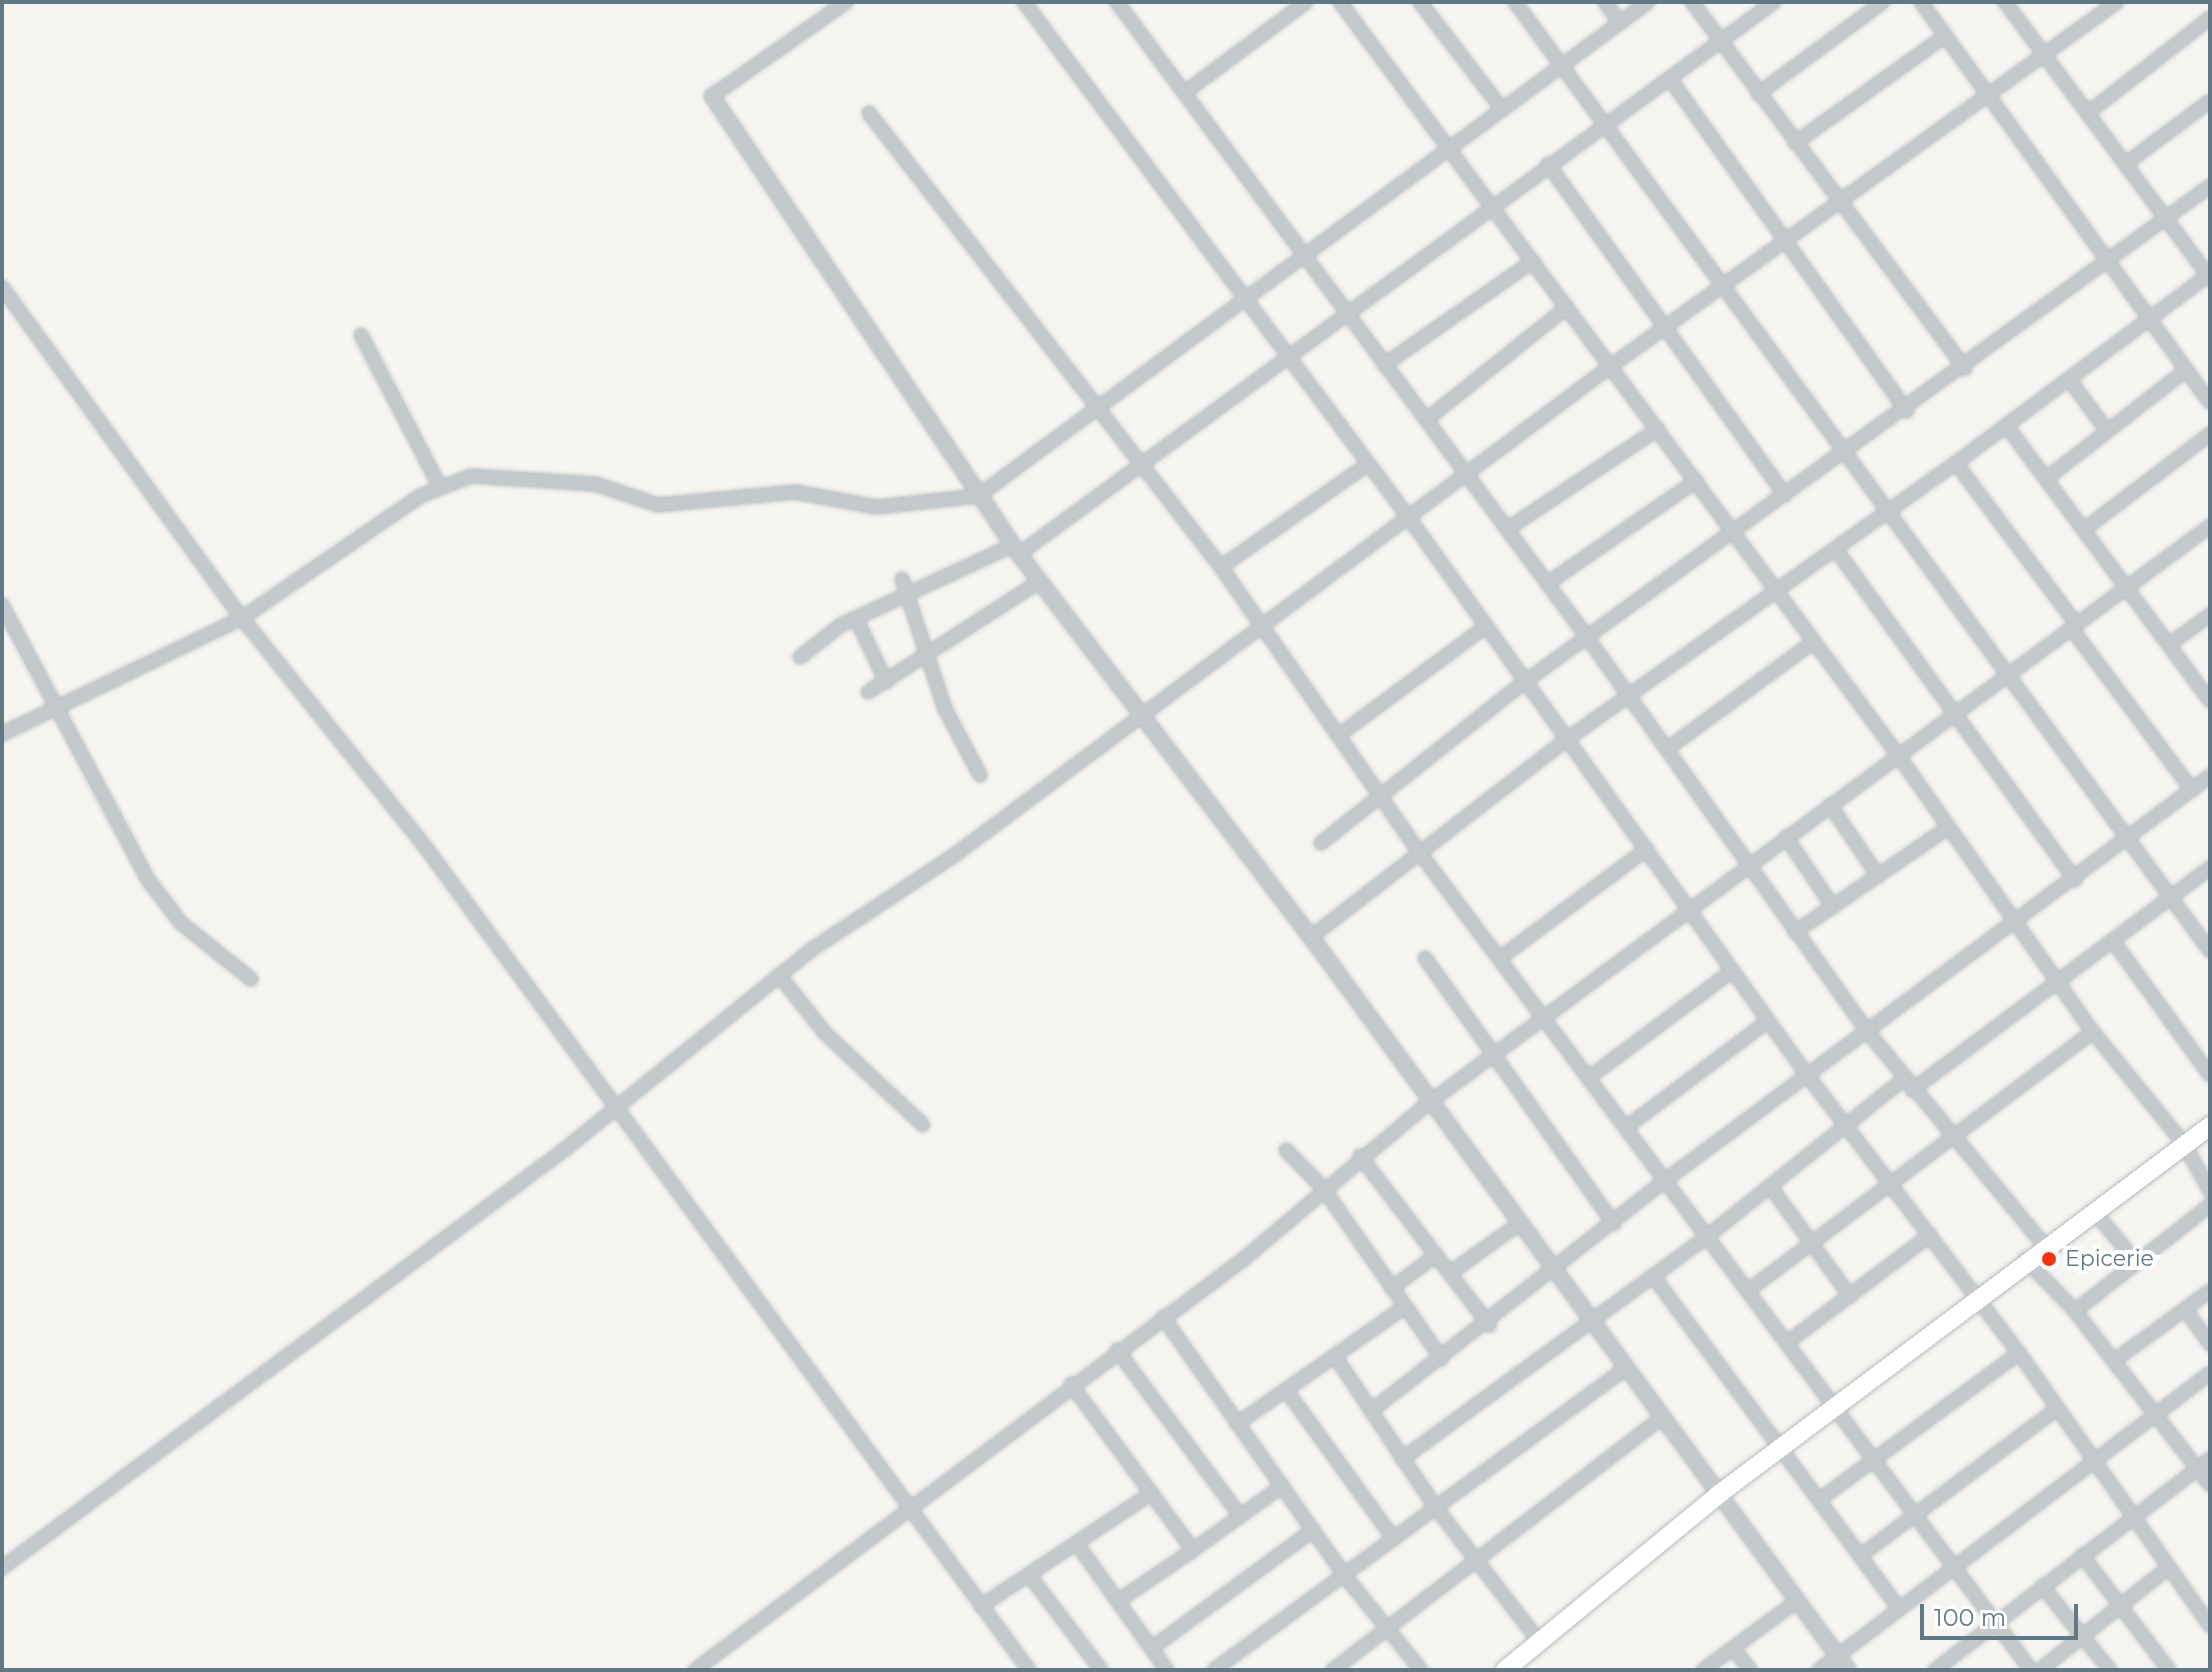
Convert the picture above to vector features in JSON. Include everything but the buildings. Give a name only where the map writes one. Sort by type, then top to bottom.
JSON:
[{"type":"main road","points":[[1505,1670],[1719,1494],[1838,1409],[2025,1259],[2210,1126]]},
{"type":"street","points":[[846,2],[712,96],[1016,550],[1311,937],[1848,1670]]},
{"type":"street","points":[[1024,2],[1409,518],[1523,683],[1690,907],[1807,1075],[2019,1353],[2210,1626]]},
{"type":"street","points":[[1117,2],[1345,314],[1548,583],[1867,1031],[1948,1137],[2044,1245]]},
{"type":"street","points":[[1184,93],[1306,2]]},
{"type":"street","points":[[1340,2],[1898,755],[2093,1032],[2184,1144],[2210,1191]]},
{"type":"street","points":[[1420,2],[1501,108]]},
{"type":"street","points":[[1515,2],[1893,511],[2210,951]]},
{"type":"street","points":[[1605,2],[1620,23]]},
{"type":"street","points":[[2,734],[60,711],[242,618],[439,485],[496,475],[530,484],[576,481],[658,505],[795,492],[877,507],[978,496],[1648,2]]},
{"type":"street","points":[[1692,2],[1965,368]]},
{"type":"street","points":[[800,657],[856,618],[1016,550],[1137,467],[1548,164],[1605,127],[1774,2]]},
{"type":"street","points":[[1758,94],[1883,2]]},
{"type":"street","points":[[1921,2],[2111,260],[2210,402]]},
{"type":"street","points":[[1311,937],[1566,740],[1893,511],[2209,275],[2128,162],[2005,2]]},
{"type":"street","points":[[2,1568],[615,1107],[779,975],[1142,716],[1611,366],[1727,288],[2117,2]]},
{"type":"street","points":[[2088,113],[2210,18]]},
{"type":"street","points":[[1795,143],[1945,36]]},
{"type":"street","points":[[1670,79],[1784,246],[1907,411]]},
{"type":"street","points":[[2128,162],[2210,101]]},
{"type":"street","points":[[869,113],[1137,467],[1221,567],[1420,853],[1878,1458],[2031,1670]]},
{"type":"street","points":[[1548,164],[1667,326],[1785,495]]},
{"type":"street","points":[[1321,843],[1523,683],[1733,531],[1907,411],[2210,186]]},
{"type":"street","points":[[1384,365],[1533,261]]},
{"type":"street","points":[[2,287],[242,618],[426,848],[1029,1670]]},
{"type":"street","points":[[1426,420],[1567,307]]},
{"type":"street","points":[[361,335],[439,485]]},
{"type":"street","points":[[2047,478],[2186,370]]},
{"type":"street","points":[[2069,379],[2107,431]]},
{"type":"street","points":[[2006,425],[2130,586],[2209,698]]},
{"type":"street","points":[[1507,529],[1658,429]]},
{"type":"street","points":[[2086,528],[2210,434]]},
{"type":"street","points":[[1956,463],[2192,790]]},
{"type":"street","points":[[1221,567],[1368,464]]},
{"type":"street","points":[[1548,583],[1696,481]]},
{"type":"street","points":[[695,1670],[1163,1317],[1431,1101],[2210,526]]},
{"type":"street","points":[[1837,551],[2075,880]]},
{"type":"street","points":[[902,579],[926,658],[980,775]]},
{"type":"street","points":[[868,692],[926,658],[1040,581]]},
{"type":"street","points":[[2,605],[149,881],[181,923],[251,979]]},
{"type":"street","points":[[2171,643],[2210,615]]},
{"type":"street","points":[[856,618],[886,682]]},
{"type":"street","points":[[1339,735],[1485,627]]},
{"type":"street","points":[[1667,749],[1813,642]]},
{"type":"street","points":[[1371,1411],[1489,1325],[1667,1179],[2017,924],[2210,776]]},
{"type":"street","points":[[1830,805],[1878,876]]},
{"type":"street","points":[[1795,932],[1949,827]]},
{"type":"street","points":[[1786,837],[1833,907]]},
{"type":"street","points":[[1500,958],[1647,849]]},
{"type":"street","points":[[1402,1459],[1709,1235],[1845,1126],[2057,981],[2210,868]]},
{"type":"street","points":[[2113,941],[2210,1075]]},
{"type":"street","points":[[1425,958],[1614,1224]]},
{"type":"street","points":[[1591,1076],[1733,970]]},
{"type":"street","points":[[779,975],[825,1033],[923,1125]]},
{"type":"street","points":[[1628,1126],[1768,1021]]},
{"type":"street","points":[[1749,1290],[1888,1181],[2093,1032]]},
{"type":"street","points":[[1286,1150],[1323,1188],[1442,1359]]},
{"type":"street","points":[[1360,1156],[1489,1325]]},
{"type":"street","points":[[1770,1186],[1850,1296]]},
{"type":"street","points":[[2075,1311],[2210,1205]]},
{"type":"street","points":[[2093,1210],[2137,1263]]},
{"type":"street","points":[[1450,1273],[1520,1223]]},
{"type":"street","points":[[1788,1342],[1930,1235]]},
{"type":"street","points":[[1392,1288],[1436,1255]]},
{"type":"street","points":[[2025,1259],[2075,1311],[2157,1412],[2210,1485]]},
{"type":"street","points":[[1653,1276],[1899,1609]]},
{"type":"street","points":[[2115,1360],[2210,1291]]},
{"type":"street","points":[[1237,1424],[1405,1307]]},
{"type":"street","points":[[2185,1309],[2210,1344]]},
{"type":"street","points":[[1163,1317],[1344,1575],[1421,1670]]},
{"type":"street","points":[[1117,1350],[1239,1514]]},
{"type":"street","points":[[1819,1500],[2019,1353]]},
{"type":"street","points":[[1335,1356],[1436,1508],[1538,1640]]},
{"type":"street","points":[[1214,1670],[1626,1368]]},
{"type":"street","points":[[1819,1670],[2210,1373]]},
{"type":"street","points":[[1071,1384],[1193,1550]]},
{"type":"street","points":[[1286,1390],[1394,1539]]},
{"type":"street","points":[[1860,1556],[1916,1511],[2058,1408]]},
{"type":"street","points":[[1333,1670],[1663,1417]]},
{"type":"street","points":[[1941,1668],[2133,1515],[2210,1459]]},
{"type":"street","points":[[1118,1601],[1282,1486]]},
{"type":"street","points":[[981,1606],[1152,1493]]},
{"type":"street","points":[[1152,1648],[1313,1530]]},
{"type":"street","points":[[1077,1544],[1167,1670]]},
{"type":"street","points":[[2082,1555],[2169,1670]]},
{"type":"street","points":[[2040,1670],[2169,1567]]},
{"type":"street","points":[[1030,1576],[1101,1670]]},
{"type":"street","points":[[2042,1586],[2110,1670]]},
{"type":"street","points":[[1703,1670],[1797,1601]]},
{"type":"street","points":[[1733,1648],[1750,1670]]},
{"type":"place","name":"Epicerie","points":[[2049,1259]]}]
